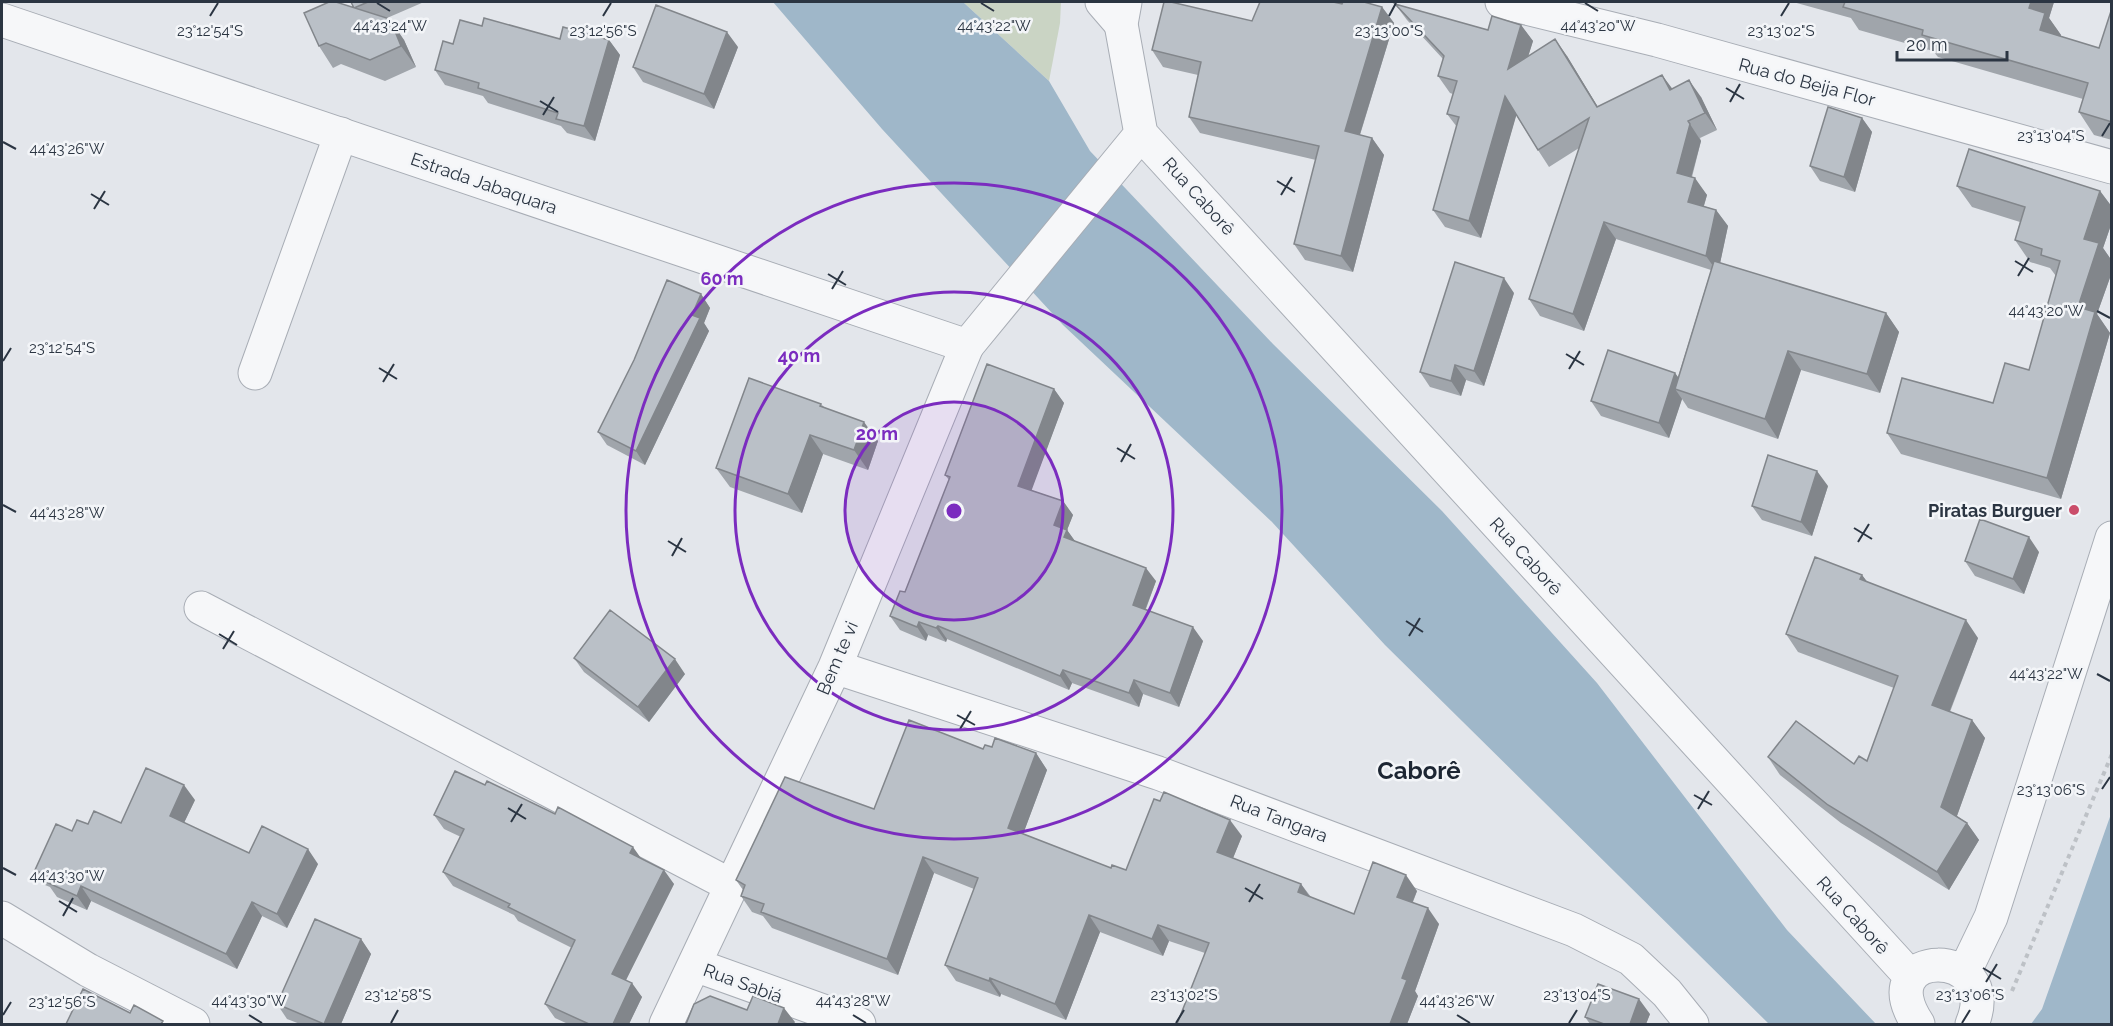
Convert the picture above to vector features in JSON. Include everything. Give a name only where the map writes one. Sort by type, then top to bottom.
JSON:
[{"type":"street","name":"Rua do Beija Flor","points":[[1502,2],[1657,40],[2112,167]]},
{"type":"street","points":[[1116,9],[1141,134]]},
{"type":"street","name":"Estrada Jabaquara","points":[[2,20],[967,346]]},
{"type":"street","points":[[255,373],[341,134]]},
{"type":"street","name":"Bem te vi","points":[[666,1024],[835,667],[967,346],[1141,134]]},
{"type":"street","name":"Rua Caborê","points":[[1141,134],[1911,977]]},
{"type":"street","points":[[1964,974],[1992,917],[2112,538]]},
{"type":"street","points":[[201,608],[732,886]]},
{"type":"street","name":"Rua Tangara","points":[[835,667],[1158,773],[1574,930],[1631,959],[1667,993],[1692,1024]]},
{"type":"street","points":[[2,918],[88,970],[193,1024]]},
{"type":"street","points":[[1918,1024],[1907,1008],[1905,993],[1911,977],[1928,964],[1950,966],[1964,974],[1976,989],[1979,1006],[1972,1024]]},
{"type":"street","name":"Rua Sabiá","points":[[695,965],[859,1024]]},
{"type":"path","points":[[2011,992],[2112,754]]},
{"type":"green space","points":[[963,2],[1061,2],[1060,23],[1049,81]]},
{"type":"water","points":[[773,2],[963,2],[1049,81],[1090,151],[1273,344],[1442,511],[1597,683],[1787,930],[1876,1024],[1769,1024],[1385,645],[1272,522],[1063,325],[882,129]]},
{"type":"water","points":[[2111,814],[2111,1024],[2031,1024],[2042,1009]]},
{"type":"building","points":[[329,2],[336,2],[390,19],[401,46],[370,60],[326,43],[319,46],[304,13]]},
{"type":"building","points":[[351,2],[368,2],[354,8]]},
{"type":"building","points":[[1164,2],[1252,21],[1260,2],[1342,4],[1343,2],[1364,2],[1382,7],[1345,131],[1372,138],[1341,256],[1294,244],[1319,146],[1189,117],[1201,62],[1152,50]]},
{"type":"building","points":[[1845,2],[2031,2],[2029,8],[2045,13],[2040,30],[2099,48],[2112,8],[2112,122],[2079,112],[2088,83],[1922,35],[1923,30],[1843,7]]},
{"type":"building","points":[[1395,4],[1488,30],[1492,16],[1521,25],[1508,69],[1555,39],[1597,107],[1662,75],[1670,90],[1689,80],[1705,113],[1688,121],[1690,124],[1677,173],[1695,178],[1688,202],[1716,210],[1706,256],[1604,222],[1573,314],[1529,299],[1589,118],[1538,150],[1505,96],[1469,221],[1433,210],[1459,117],[1447,114],[1457,81],[1438,76],[1444,56]]},
{"type":"building","points":[[656,5],[727,32],[704,94],[633,67]]},
{"type":"building","points":[[484,18],[560,39],[563,27],[609,40],[584,126],[556,119],[558,113],[478,88],[479,83],[435,70],[443,41],[453,44],[460,20],[482,26]]},
{"type":"building","points":[[1828,107],[1862,118],[1844,177],[1810,166]]},
{"type":"building","points":[[1969,149],[2100,191],[2084,239],[2099,243],[2078,307],[2095,312],[2047,478],[1887,433],[1902,378],[1993,403],[2005,363],[2029,370],[2060,261],[2041,255],[2042,249],[2015,240],[2025,207],[1957,186]]},
{"type":"building","points":[[1714,261],[1886,313],[1867,374],[1788,351],[1765,419],[1675,389]]},
{"type":"building","points":[[1455,262],[1504,278],[1474,371],[1455,365],[1451,381],[1420,372]]},
{"type":"building","points":[[667,280],[701,294],[692,315],[700,318],[636,451],[598,432],[634,360]]},
{"type":"building","points":[[1608,350],[1675,373],[1659,423],[1591,401]]},
{"type":"building","points":[[987,364],[1054,389],[1018,486],[1063,501],[1054,525],[1067,530],[1064,537],[1146,568],[1133,605],[1193,627],[1170,693],[1134,680],[1129,693],[1063,670],[1060,676],[938,626],[936,628],[919,622],[917,627],[890,616],[900,591],[905,592],[950,477],[945,475]]},
{"type":"building","points":[[749,378],[864,422],[854,450],[810,435],[788,494],[716,468]]},
{"type":"building","points":[[1768,455],[1817,471],[1801,522],[1752,506]]},
{"type":"building","points":[[1980,519],[2029,537],[2013,579],[1965,561]]},
{"type":"building","points":[[1815,557],[1862,575],[1860,579],[1966,620],[1932,705],[1972,720],[1941,807],[1967,823],[1937,872],[1828,805],[1768,757],[1796,721],[1854,764],[1859,756],[1867,761],[1898,676],[1786,634]]},
{"type":"building","points":[[610,610],[675,659],[638,707],[574,658]]},
{"type":"building","points":[[909,720],[983,749],[985,745],[992,747],[995,738],[1036,753],[1008,828],[1111,868],[1112,865],[1126,870],[1154,799],[1160,801],[1164,792],[1230,820],[1217,852],[1301,884],[1298,892],[1354,914],[1373,862],[1406,875],[1397,897],[1428,908],[1402,978],[1407,980],[1390,1024],[1177,1024],[1209,943],[1158,925],[1152,939],[1089,915],[1055,1004],[990,978],[989,981],[945,965],[978,878],[923,857],[887,959],[761,912],[764,904],[741,896],[745,885],[736,880],[785,777],[874,809]]},
{"type":"building","points":[[146,768],[184,785],[170,816],[249,853],[262,826],[308,849],[277,914],[252,902],[226,954],[81,886],[77,896],[46,882],[49,877],[35,870],[56,824],[72,831],[77,820],[88,824],[94,811],[121,823]]},
{"type":"building","points":[[455,771],[485,785],[487,781],[555,814],[558,807],[633,847],[630,853],[664,870],[612,974],[632,983],[613,1024],[589,1024],[545,1004],[575,940],[508,907],[510,904],[443,872],[464,829],[434,815]]},
{"type":"building","points":[[315,919],[361,939],[324,1024],[277,1004]]},
{"type":"building","points":[[1598,984],[1639,999],[1630,1024],[1604,1024],[1585,1017]]},
{"type":"building","points":[[83,989],[130,1013],[134,1005],[163,1021],[161,1024],[66,1024]]},
{"type":"building","points":[[710,996],[747,1010],[753,996],[784,1008],[778,1024],[686,1024],[694,1004]]},
{"type":"place","name":"Piratas Burguer","points":[[2074,510]]},
{"type":"district","name":"Caborê","points":[[1419,770]]}]
